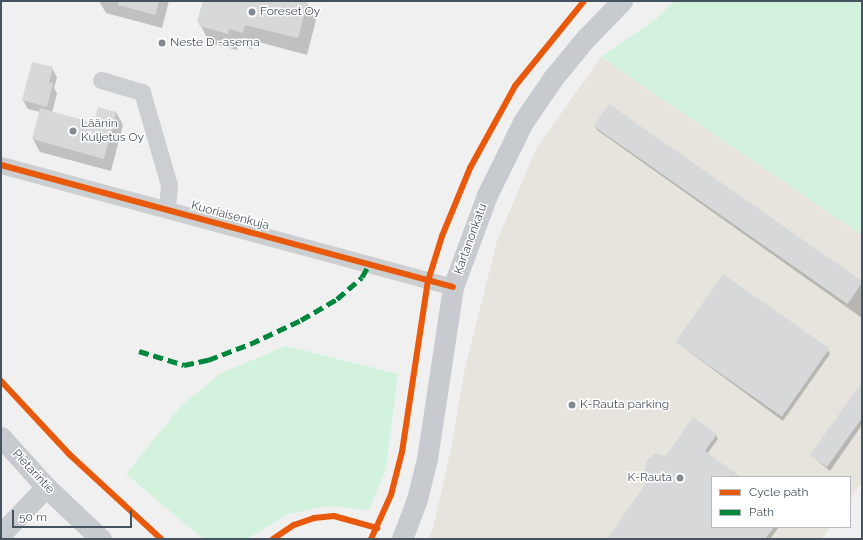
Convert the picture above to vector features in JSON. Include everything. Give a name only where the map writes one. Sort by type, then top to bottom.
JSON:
[{"type":"main road","name":"Kartanonkatu","points":[[402,539],[417,499],[427,459],[453,287],[487,195],[523,122],[553,78],[586,38],[622,1]]},
{"type":"main road","name":"Pietarintie","points":[[1,437],[46,487],[101,539]]},
{"type":"main road","points":[[1,534],[46,487]]},
{"type":"street","points":[[101,80],[142,92],[169,185],[167,210]]},
{"type":"street","name":"Kuoriaisenkuja","points":[[1,165],[453,287]]},
{"type":"shaded area","points":[[601,57],[862,235],[862,482],[851,498],[851,476],[711,476],[711,528],[829,528],[822,539],[428,539],[432,532],[451,449],[465,368],[497,241],[536,149]]},
{"type":"green space","points":[[674,1],[862,1],[862,235],[601,57],[657,18]]},
{"type":"green space","points":[[286,346],[398,374],[386,469],[369,510],[327,506],[288,514],[247,539],[203,539],[126,474],[181,406],[221,373]]},
{"type":"building","points":[[118,1],[159,1],[155,15],[118,5]]},
{"type":"building","name":"Foreset Oy","points":[[203,1],[308,1],[298,38],[245,25],[243,33],[229,29],[228,34],[199,26],[200,22],[197,21]]},
{"type":"building","points":[[32,62],[53,67],[49,82],[53,83],[47,107],[22,100]]},
{"type":"building","points":[[609,104],[862,281],[847,304],[594,126]]},
{"type":"building","name":"Läänin Kuljetus Oy","points":[[98,107],[116,112],[104,159],[32,139],[40,108],[94,123]]},
{"type":"building","points":[[723,274],[829,349],[782,417],[675,342]]},
{"type":"building","points":[[862,382],[862,418],[827,467],[810,455]]},
{"type":"building","name":"K-Rauta","points":[[693,417],[717,434],[705,451],[740,476],[711,476],[711,528],[773,528],[765,539],[607,539],[649,479],[644,470],[647,460],[656,453],[666,456]]},
{"type":"marked path","points":[[139,351],[184,365],[208,360],[250,344],[301,320],[337,299],[362,277],[369,265]]},
{"type":"cycle path","points":[[371,539],[391,495],[402,452],[428,281],[442,236],[470,168],[515,86],[584,1]]},
{"type":"cycle path","points":[[1,165],[453,287]]},
{"type":"cycle path","points":[[1,381],[69,454],[161,539]]},
{"type":"cycle path","points":[[273,539],[294,525],[314,518],[334,516],[377,528]]},
{"type":"place","name":"Foreset Oy","points":[[252,12]]},
{"type":"place","name":"Neste D -asema","points":[[162,43]]},
{"type":"place","name":"Läänin Kuljetus Oy","points":[[73,131]]},
{"type":"place","name":"K-Rauta parking","points":[[572,405]]},
{"type":"place","name":"K-Rauta","points":[[680,478]]}]
